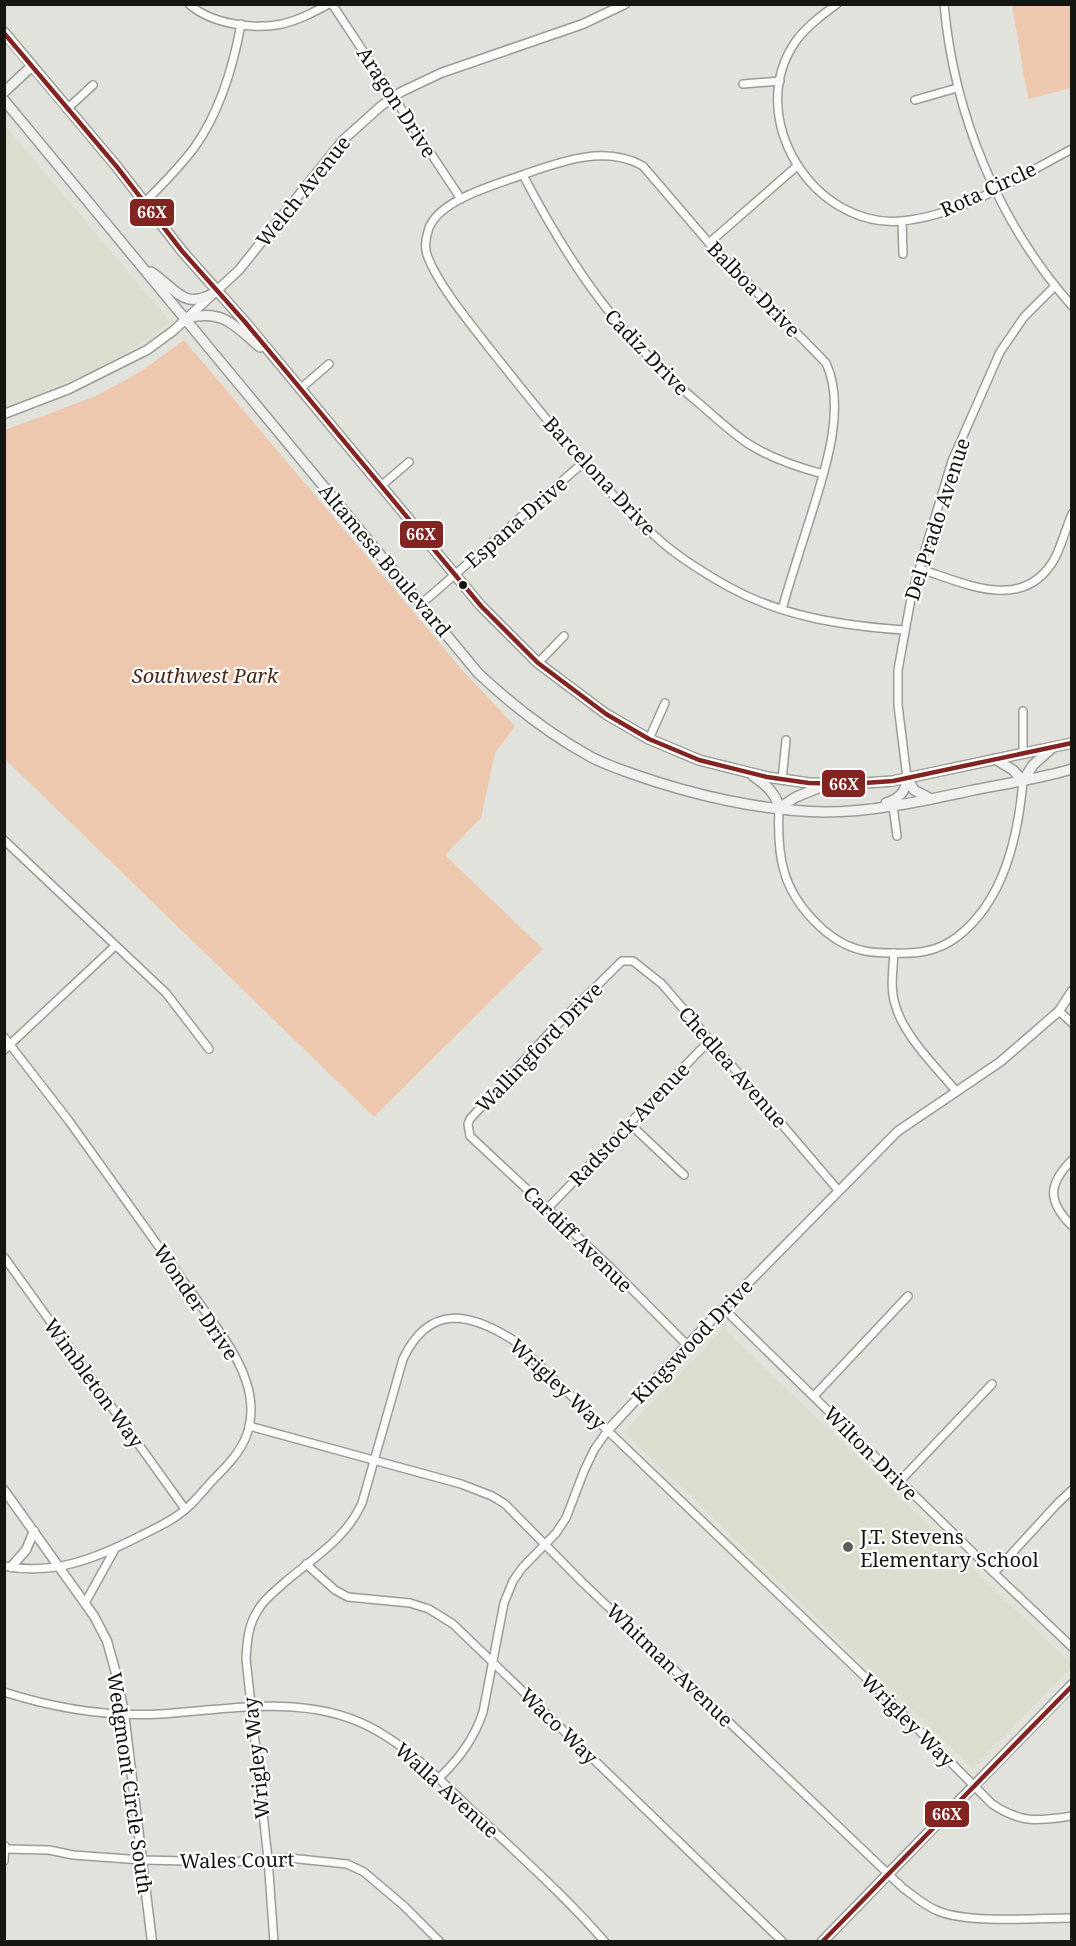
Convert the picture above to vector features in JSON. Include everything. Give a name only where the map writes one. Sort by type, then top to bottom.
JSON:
[{"type":"main road","points":[[4,32],[455,576],[503,630],[538,663],[606,714],[649,739],[699,760],[782,780],[828,784],[908,778],[1071,742]]},
{"type":"main road","points":[[4,92],[32,66]]},
{"type":"main road","name":"Altamesa Boulevard","points":[[4,100],[187,318],[478,673],[504,698],[537,724],[593,759],[678,789],[728,801],[825,812],[933,800],[1071,770]]},
{"type":"main road","points":[[141,266],[185,298],[195,300],[206,298],[217,291]]},
{"type":"main road","points":[[187,318],[202,315],[219,316],[235,324],[276,360]]},
{"type":"main road","points":[[995,759],[1013,770],[1023,781],[1033,765],[1055,746]]},
{"type":"main road","points":[[751,774],[767,786],[778,800],[779,808],[795,797],[828,784]]},
{"type":"main road","points":[[908,778],[914,790],[933,800]]},
{"type":"main road","points":[[875,807],[893,801],[903,793],[908,778]]},
{"type":"main road","points":[[822,1941],[1071,1685]]},
{"type":"street","points":[[189,4],[210,19],[241,24],[280,24],[305,17],[331,4]]},
{"type":"street","name":"Aragon Drive","points":[[331,4],[461,199]]},
{"type":"street","name":"Welch Avenue","points":[[4,414],[69,389],[147,350],[187,318],[239,270],[342,140],[394,97],[441,73],[583,24],[625,4]]},
{"type":"street","name":"Rota Circle","points":[[837,4],[816,19],[796,42],[780,81],[778,99],[783,135],[797,166],[816,189],[846,211],[867,219],[918,220],[973,201],[1071,149]]},
{"type":"street","points":[[944,4],[957,88],[972,136],[1007,215],[1041,269],[1071,306]]},
{"type":"street","points":[[144,203],[184,161],[205,130],[227,81],[236,54],[241,24]]},
{"type":"street","points":[[743,84],[780,81]]},
{"type":"street","points":[[67,109],[93,86]]},
{"type":"street","points":[[915,100],[957,88]]},
{"type":"street","name":"Balboa Drive","points":[[461,199],[562,161],[586,156],[603,156],[635,161],[644,165],[709,243],[826,363],[833,384],[834,409],[830,449],[782,609]]},
{"type":"street","points":[[709,243],[797,166]]},
{"type":"street","name":"Cadiz Drive","points":[[523,175],[563,249],[597,299],[655,364],[689,396],[748,443],[791,464],[823,474]]},
{"type":"street","name":"Barcelona Drive","points":[[461,199],[431,222],[426,241],[426,252],[431,263],[444,286],[478,333],[545,419],[636,518],[657,538],[725,585],[782,609],[823,621],[904,630]]},
{"type":"street","points":[[902,221],[903,254]]},
{"type":"street","name":"Del Prado Avenue","points":[[908,778],[898,705],[898,670],[904,630],[952,461],[1000,352],[1024,317],[1055,286]]},
{"type":"street","points":[[300,389],[329,364]]},
{"type":"street","points":[[381,486],[409,462]]},
{"type":"street","name":"Espana Drive","points":[[420,604],[584,462]]},
{"type":"street","points":[[920,569],[983,588],[1014,591],[1035,580],[1054,559],[1071,514]]},
{"type":"street","points":[[538,663],[564,636]]},
{"type":"street","points":[[649,739],[665,703]]},
{"type":"street","points":[[1023,711],[1023,753]]},
{"type":"street","points":[[782,780],[786,740]]},
{"type":"street","points":[[779,808],[778,839],[784,871],[790,888],[820,926],[845,944],[860,950],[917,954],[936,949],[957,936],[982,909],[993,893],[1009,861],[1020,810],[1023,781]]},
{"type":"street","points":[[893,806],[897,836]]},
{"type":"street","points":[[4,840],[166,993],[209,1049]]},
{"type":"street","points":[[7,1047],[115,945]]},
{"type":"street","points":[[894,953],[892,984],[895,1005],[923,1052],[956,1091]]},
{"type":"street","name":"Chedlea Avenue","points":[[619,964],[622,961],[633,960],[662,984],[838,1190]]},
{"type":"street","name":"Wallingford Drive","points":[[469,1133],[470,1119],[553,1029],[619,964]]},
{"type":"street","name":"Kingswood Drive","points":[[438,1779],[455,1763],[469,1745],[477,1729],[494,1663],[504,1603],[513,1581],[566,1518],[594,1450],[608,1430],[687,1345],[898,1131],[1000,1062],[1059,1011],[1071,991]]},
{"type":"street","points":[[1059,1011],[1071,1023]]},
{"type":"street","name":"Wonder Drive","points":[[4,1037],[7,1047],[69,1121],[233,1350],[247,1381],[251,1399],[249,1426],[243,1444],[185,1509],[160,1526],[115,1549],[83,1562],[58,1567]]},
{"type":"street","name":"Radstock Avenue","points":[[548,1209],[710,1040]]},
{"type":"street","points":[[630,1124],[684,1175]]},
{"type":"street","name":"Cardiff Avenue","points":[[469,1133],[687,1345]]},
{"type":"street","points":[[1070,1224],[1060,1214],[1053,1190],[1055,1180],[1071,1160]]},
{"type":"street","name":"Wimbleton Way","points":[[4,1257],[185,1509]]},
{"type":"street","points":[[814,1396],[908,1296]]},
{"type":"street","name":"Wilton Drive","points":[[723,1308],[1071,1647]]},
{"type":"street","name":"Wrigley Way","points":[[274,1941],[268,1859],[246,1659],[251,1623],[258,1609],[268,1597],[336,1541],[356,1517],[403,1359],[417,1335],[437,1322],[452,1318],[479,1322],[495,1328],[513,1340],[889,1700],[992,1804],[1009,1815],[1025,1819],[1043,1820],[1071,1816]]},
{"type":"street","points":[[900,1481],[992,1384]]},
{"type":"street","name":"Whitman Avenue","points":[[249,1426],[461,1484],[492,1496],[505,1504],[903,1888],[938,1911],[950,1914],[1002,1919],[1071,1918]]},
{"type":"street","name":"Wedgmont Circle South","points":[[4,1490],[85,1603],[107,1641],[124,1713],[152,1941]]},
{"type":"street","points":[[994,1573],[1071,1490]]},
{"type":"street","points":[[8,1567],[26,1550],[34,1531]]},
{"type":"street","points":[[85,1603],[115,1549]]},
{"type":"street","name":"Waco Way","points":[[306,1564],[335,1590],[348,1597],[388,1599],[429,1609],[453,1624],[783,1941]]},
{"type":"street","points":[[8,1567],[35,1570],[58,1567]]},
{"type":"street","name":"Walla Avenue","points":[[4,1692],[60,1707],[124,1713],[159,1714],[250,1707],[322,1710],[377,1731],[410,1752],[563,1896],[605,1941]]},
{"type":"street","points":[[4,1861],[5,1847]]},
{"type":"street","name":"Wales Court","points":[[5,1847],[142,1860],[232,1862],[268,1859],[319,1860],[347,1864],[364,1872],[440,1941]]},
{"type":"shaded area","points":[[4,124],[170,322],[137,346],[93,371],[5,408]]},
{"type":"shaded area","name":"J.T. Stevens Elementary School","points":[[724,1328],[1071,1663],[1071,1667],[973,1769],[624,1432]]},
{"type":"green space","points":[[1012,5],[1071,5],[1071,88],[1028,99]]},
{"type":"green space","name":"Southwest Park","points":[[184,340],[465,673],[515,726],[495,753],[481,818],[445,855],[543,949],[374,1117],[5,759],[5,430],[96,396],[140,372]]},
{"type":"transit line","name":"66X","points":[[4,33],[117,167],[182,251],[245,322],[481,606],[538,663],[606,714],[649,739],[699,760],[767,777],[809,783],[850,784],[893,781],[1072,743]]},
{"type":"transit line","name":"66X","points":[[822,1942],[1072,1686]]},
{"type":"place","name":"J.T. Stevens Elementary School","points":[[848,1547]]}]
